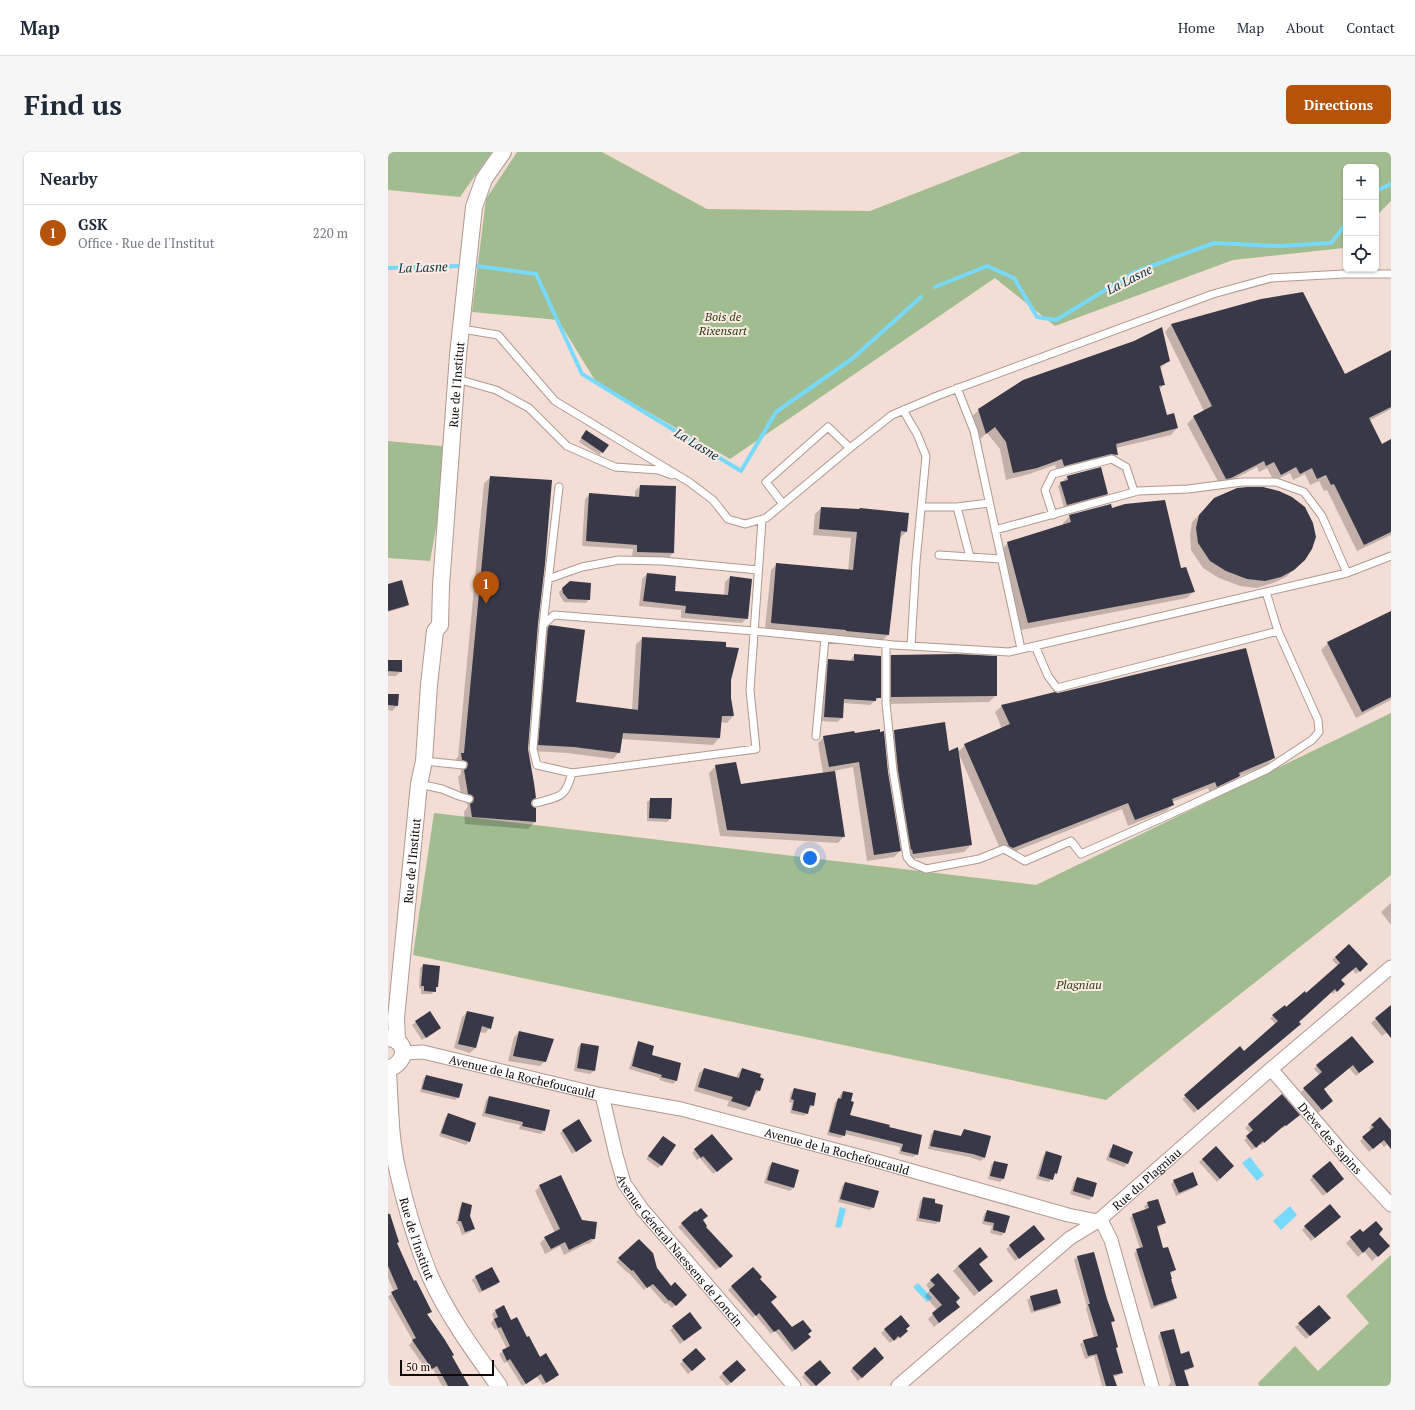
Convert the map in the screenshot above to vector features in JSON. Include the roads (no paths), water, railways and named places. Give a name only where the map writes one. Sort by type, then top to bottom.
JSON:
[{"type":"street","name":"Rue de l'Institut","points":[[396,1044],[396,1018],[419,784],[424,761],[429,681],[435,631],[440,625],[441,586],[458,355],[474,207],[484,178],[503,152]]},
{"type":"street","name":"Rue du Plagniau","points":[[898,1386],[1070,1238],[1098,1221],[1271,1069],[1391,967]]},
{"type":"street","points":[[388,1068],[393,1068],[400,1062],[396,1044]]},
{"type":"street","name":"Avenue de la Rochefoucauld","points":[[396,1044],[423,1052],[602,1095],[681,1109],[1098,1221]]},
{"type":"street","name":"Drève des Sapins","points":[[1271,1069],[1337,1147],[1391,1205]]},
{"type":"street","name":"Rue de l'Institut","points":[[388,1072],[392,1129],[397,1167],[413,1227],[424,1260],[430,1276],[458,1327],[499,1386]]},
{"type":"street","name":"Avenue Général Naessens de Loncin","points":[[602,1095],[624,1183],[642,1209],[794,1386]]},
{"type":"street","points":[[1098,1221],[1102,1224],[1111,1240],[1152,1386]]},
{"type":"lane","points":[[462,329],[498,335],[555,400],[689,482],[713,500],[728,519],[745,524],[766,518],[850,448],[892,416],[957,388],[1213,294],[1271,278],[1344,274],[1391,274]]},
{"type":"lane","points":[[457,379],[496,390],[529,408],[567,446],[615,467],[658,470],[689,482]]},
{"type":"lane","points":[[957,388],[974,430],[1021,649]]},
{"type":"lane","points":[[903,410],[917,434],[926,456],[916,562],[911,646]]},
{"type":"lane","points":[[783,504],[766,482],[828,427],[850,448]]},
{"type":"lane","points":[[1053,514],[1045,490],[1053,474],[1112,458],[1126,467],[1134,491]]},
{"type":"lane","points":[[995,530],[1134,491],[1188,489],[1249,482],[1276,482],[1304,492],[1322,516],[1347,573]]},
{"type":"lane","points":[[559,487],[543,625],[533,748],[534,765],[572,773],[756,749],[750,690],[762,520]]},
{"type":"lane","points":[[921,507],[957,507],[989,502]]},
{"type":"lane","points":[[957,507],[970,557]]},
{"type":"lane","points":[[939,555],[1001,559]]},
{"type":"lane","points":[[543,625],[554,615],[754,631],[886,644],[1009,652],[1347,573],[1391,556]]},
{"type":"lane","points":[[548,579],[582,567],[619,560],[663,561],[758,570]]},
{"type":"lane","points":[[886,644],[886,703],[893,771],[907,857],[912,863],[926,869],[979,859],[1004,849],[1025,861],[1071,841],[1082,854],[1268,769],[1312,740],[1319,732],[1318,720],[1278,631],[1266,592]]},
{"type":"lane","points":[[1035,646],[1048,676],[1057,688],[1278,631]]},
{"type":"lane","points":[[816,736],[825,638]]},
{"type":"lane","points":[[424,761],[463,765]]},
{"type":"lane","points":[[536,803],[561,796],[569,786],[572,773]]},
{"type":"lane","points":[[419,784],[442,789],[469,799]]},
{"type":"water","points":[[1250,1157],[1264,1175],[1257,1181],[1242,1163]]},
{"type":"water","points":[[1290,1206],[1297,1215],[1281,1230],[1273,1221]]},
{"type":"water","points":[[840,1207],[846,1209],[841,1228],[835,1227]]},
{"type":"water","points":[[918,1283],[932,1298],[927,1302],[913,1287]]},
{"type":"waterway","name":"La Lasne","points":[[1379,190],[1391,184]]},
{"type":"waterway","name":"La Lasne","points":[[935,287],[987,266],[1014,278],[1037,317],[1056,320],[1135,272],[1214,243],[1278,246],[1331,243],[1343,228]]},
{"type":"waterway","name":"La Lasne","points":[[388,268],[459,266]]},
{"type":"waterway","name":"La Lasne","points":[[476,266],[536,274],[582,374],[741,471],[776,412],[853,358],[921,297]]},
{"type":"place","name":"GSK","points":[[486,604]]},
{"type":"park label","name":"Bois de Rixensart","points":[[723,323]]},
{"type":"park label","name":"Plagniau","points":[[1079,984]]}]
